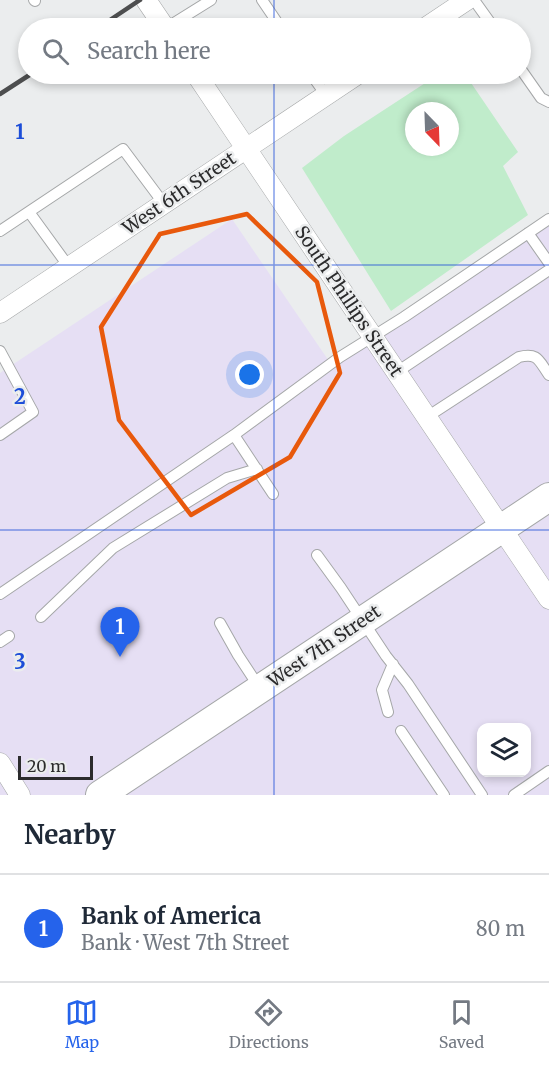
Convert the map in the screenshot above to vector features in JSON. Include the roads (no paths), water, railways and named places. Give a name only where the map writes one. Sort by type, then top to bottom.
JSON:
[{"type":"street","points":[[146,0],[159,18]]},
{"type":"street","points":[[440,18],[468,0]]},
{"type":"street","name":"South Phillips Street","points":[[203,84],[549,599]]},
{"type":"street","name":"West 6th Street","points":[[0,313],[343,84]]},
{"type":"street","name":"West 7th Street","points":[[99,795],[549,497]]},
{"type":"street","points":[[0,763],[20,795]]},
{"type":"lane","points":[[182,18],[211,0]]},
{"type":"lane","points":[[262,0],[274,18]]},
{"type":"lane","points":[[474,0],[487,18]]},
{"type":"lane","points":[[318,84],[326,95]]},
{"type":"lane","points":[[531,84],[541,98],[549,102]]},
{"type":"lane","points":[[0,231],[123,149],[164,204]]},
{"type":"lane","points":[[28,212],[69,267]]},
{"type":"lane","points":[[0,594],[234,435],[340,357],[549,219]]},
{"type":"lane","points":[[528,233],[549,263]]},
{"type":"lane","points":[[397,372],[549,270]]},
{"type":"lane","points":[[0,351],[33,412],[0,435]]},
{"type":"lane","points":[[427,417],[519,357],[529,354],[535,356],[549,375]]},
{"type":"lane","points":[[234,435],[273,494]]},
{"type":"lane","points":[[41,617],[112,548],[227,478],[257,469]]},
{"type":"lane","points":[[317,555],[408,684],[482,795]]},
{"type":"lane","points":[[220,623],[260,689]]},
{"type":"lane","points":[[388,712],[382,690],[393,664]]},
{"type":"lane","points":[[402,731],[444,795]]},
{"type":"lane","points":[[514,795],[549,771]]},
{"type":"railway","points":[[113,18],[140,0]]},
{"type":"railway","points":[[0,94],[18,82]]},
{"type":"place","name":"Bank of America","points":[[120,657]]}]
